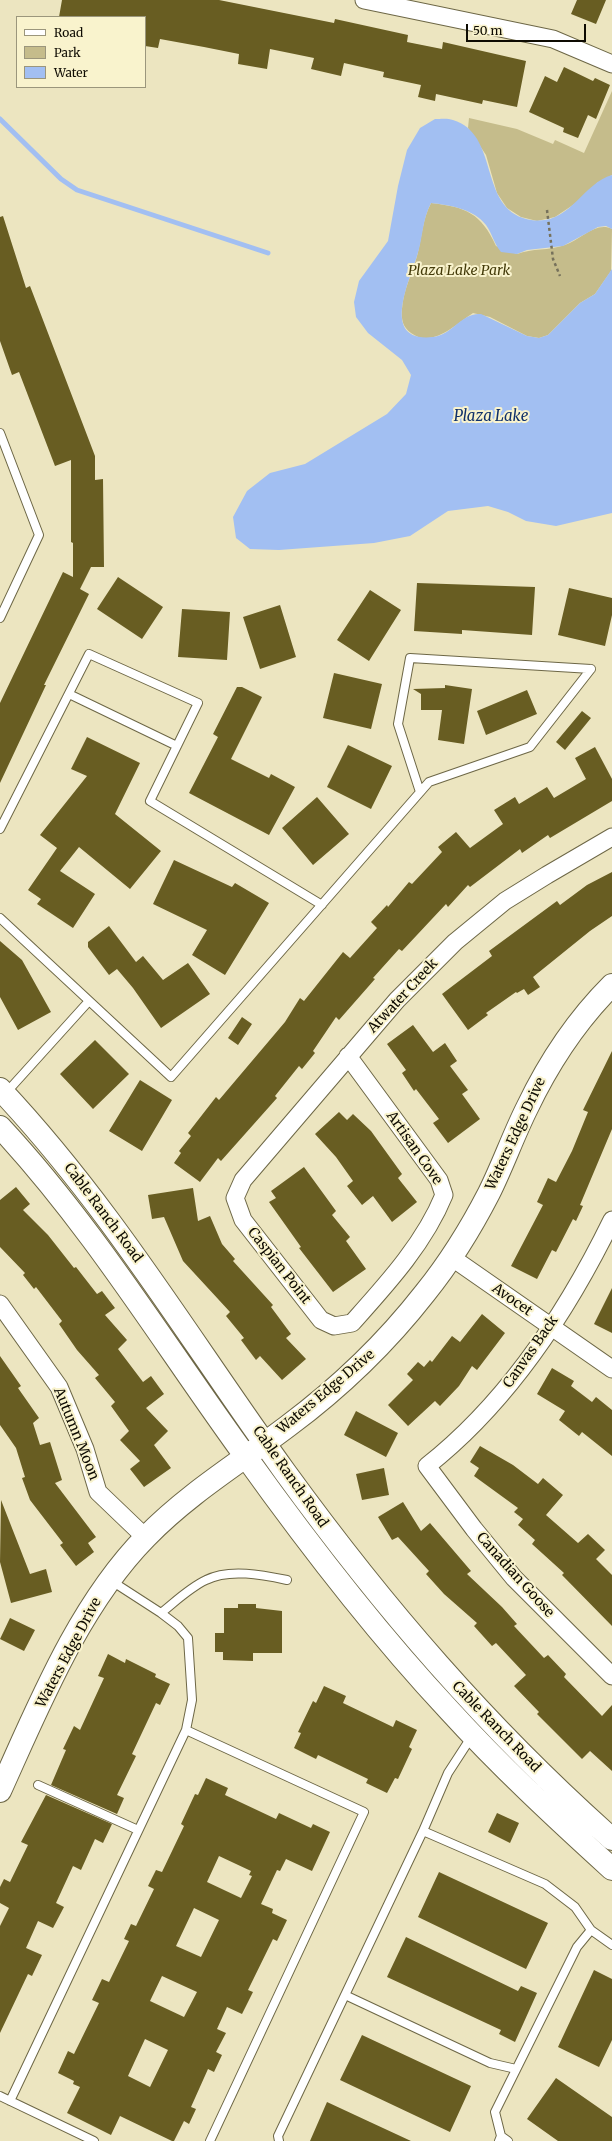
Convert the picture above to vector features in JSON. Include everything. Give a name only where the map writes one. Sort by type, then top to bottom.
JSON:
[{"type":"street","points":[[364,0],[553,39],[612,64]]},
{"type":"street","name":"Atwater Creek","points":[[235,1198],[243,1180],[348,1056],[397,1000],[455,942],[505,901],[546,875],[612,837]]},
{"type":"street","name":"Waters Edge Drive","points":[[0,1791],[65,1654],[87,1612],[109,1580],[145,1537],[198,1489],[310,1409],[367,1358],[415,1305],[451,1258],[488,1194],[527,1107],[552,1062],[577,1025],[612,985]]},
{"type":"street","name":"Artisan Cove","points":[[334,1326],[352,1323],[391,1279],[437,1214],[444,1195],[439,1180],[348,1056]]},
{"type":"street","name":"Cable Ranch Road","points":[[2,1094],[58,1154],[107,1216],[265,1442],[353,1564],[453,1683],[519,1752],[612,1839]]},
{"type":"street","name":"Cable Ranch Road","points":[[0,1127],[45,1178],[96,1244],[245,1456],[347,1592],[400,1656],[472,1735],[535,1798],[612,1869]]},
{"type":"street","name":"Caspian Point","points":[[235,1198],[243,1220],[248,1227],[321,1320],[334,1326]]},
{"type":"street","name":"Canvas Back","points":[[427,1466],[456,1444],[499,1397],[550,1327],[595,1254],[612,1220]]},
{"type":"street","name":"Avocet","points":[[451,1258],[612,1369]]},
{"type":"street","name":"Autumn Moon","points":[[0,1304],[59,1387],[85,1449],[98,1492],[145,1537]]},
{"type":"street","name":"Canadian Goose","points":[[427,1466],[474,1529],[514,1578],[612,1676]]},
{"type":"lane","points":[[0,433],[39,535],[0,618]]},
{"type":"lane","points":[[0,829],[89,654],[198,702],[150,801],[322,904]]},
{"type":"lane","points":[[0,918],[171,1077],[420,792],[428,782],[530,747],[591,669],[410,658],[398,724],[420,792]]},
{"type":"lane","points":[[69,694],[177,746]]},
{"type":"lane","points":[[2,1094],[89,1001]]},
{"type":"lane","points":[[162,1613],[207,1580],[234,1574],[259,1574],[287,1580]]},
{"type":"lane","points":[[10,2101],[186,1730],[192,1700],[188,1638],[178,1626],[162,1613],[109,1580]]},
{"type":"lane","points":[[186,1730],[364,1812],[210,2141]]},
{"type":"lane","points":[[279,2141],[278,2136],[423,1831],[448,1773],[472,1735]]},
{"type":"lane","points":[[38,1785],[138,1830]]},
{"type":"lane","points":[[423,1831],[545,1884],[574,1908],[591,1930],[612,1945]]},
{"type":"lane","points":[[502,2139],[495,2112],[577,1947],[591,1930]]},
{"type":"lane","points":[[345,1995],[490,2063],[516,2069]]},
{"type":"lane","points":[[0,2096],[94,2141]]},
{"type":"path","points":[[547,210],[553,259],[560,276]]},
{"type":"green space","points":[[612,91],[612,175],[597,183],[579,201],[555,217],[537,221],[521,217],[507,208],[497,193],[486,155],[468,128],[469,118],[517,129],[553,144],[555,140],[584,153]]},
{"type":"green space","name":"Plaza Lake Park","points":[[431,203],[454,207],[471,214],[484,226],[496,246],[517,254],[559,247],[571,243],[588,232],[600,227],[612,229],[611,271],[595,294],[580,303],[548,335],[539,338],[527,336],[490,317],[473,313],[444,333],[435,337],[419,337],[408,331],[404,326],[402,320],[402,309],[406,289],[417,256],[424,222]]},
{"type":"water","name":"Plaza Lake","points":[[435,119],[451,119],[467,128],[477,139],[484,153],[500,198],[509,210],[523,218],[538,221],[551,218],[562,213],[591,187],[612,175],[612,229],[606,226],[598,227],[563,246],[527,250],[517,254],[501,252],[486,225],[475,215],[461,209],[431,203],[426,216],[419,249],[402,308],[403,321],[407,331],[417,336],[433,337],[440,335],[468,316],[481,314],[527,336],[539,338],[548,335],[580,303],[595,294],[612,269],[612,513],[556,526],[526,521],[508,512],[488,506],[448,511],[410,536],[374,543],[279,550],[250,549],[236,538],[233,517],[247,491],[270,473],[305,464],[387,414],[406,394],[411,375],[402,360],[368,333],[356,317],[354,302],[359,281],[388,241],[398,186],[407,150],[420,128]]},
{"type":"building","points":[[62,0],[219,0],[334,23],[335,19],[408,35],[407,42],[442,49],[443,42],[526,61],[517,107],[483,100],[482,104],[436,94],[435,101],[418,97],[421,85],[383,77],[384,72],[344,63],[341,76],[311,69],[314,58],[270,49],[267,69],[238,64],[239,54],[204,47],[160,39],[158,48],[146,46],[146,16],[59,16]]},
{"type":"building","points":[[577,0],[606,0],[596,24],[571,14]]},
{"type":"building","points":[[564,67],[593,81],[595,78],[610,85],[596,119],[588,115],[578,138],[563,132],[564,128],[529,112],[545,76],[557,82]]},
{"type":"building","points":[[3,216],[26,288],[30,286],[95,456],[95,480],[103,479],[104,567],[91,567],[80,589],[89,594],[44,685],[46,685],[0,783],[0,703],[63,572],[73,577],[73,543],[71,542],[71,460],[55,466],[19,372],[12,375],[0,341],[0,217]]},
{"type":"building","points":[[118,577],[163,607],[142,639],[97,609]]},
{"type":"building","points":[[417,583],[535,587],[532,635],[462,630],[462,634],[414,631]]},
{"type":"building","points":[[569,588],[612,598],[612,615],[605,646],[558,635]]},
{"type":"building","points":[[370,590],[401,610],[369,661],[337,640]]},
{"type":"building","points":[[280,605],[296,657],[260,669],[243,617]]},
{"type":"building","points":[[182,609],[230,612],[227,660],[178,657]]},
{"type":"building","points":[[334,673],[382,684],[371,729],[323,718]]},
{"type":"building","points":[[445,685],[472,689],[464,744],[438,740],[442,710],[421,710],[421,694],[413,689],[445,688]]},
{"type":"building","points":[[237,687],[242,687],[262,697],[231,759],[269,778],[271,774],[295,787],[269,835],[189,793],[218,737],[213,734]]},
{"type":"building","points":[[527,690],[537,714],[486,735],[477,711]]},
{"type":"building","points":[[582,711],[591,718],[565,750],[556,742]]},
{"type":"building","points":[[87,737],[140,763],[115,814],[161,851],[130,889],[79,847],[60,871],[95,894],[73,928],[37,904],[41,899],[28,890],[57,848],[40,835],[87,776],[71,769]]},
{"type":"building","points":[[348,745],[392,766],[371,809],[327,787]]},
{"type":"building","points":[[595,747],[612,779],[612,801],[550,838],[548,835],[522,853],[520,849],[470,887],[468,885],[448,907],[446,904],[402,951],[399,949],[339,1020],[336,1017],[313,1051],[315,1053],[302,1069],[299,1066],[275,1096],[277,1098],[221,1161],[218,1158],[200,1182],[174,1163],[181,1153],[179,1151],[191,1136],[188,1133],[216,1097],[219,1100],[285,1022],[300,998],[304,1001],[343,952],[350,958],[377,928],[371,922],[387,905],[388,907],[409,882],[412,884],[442,852],[438,847],[456,832],[470,848],[503,824],[494,810],[515,797],[519,804],[547,787],[554,798],[586,779],[575,758]]},
{"type":"building","points":[[317,797],[349,834],[313,865],[282,828]]},
{"type":"building","points":[[174,860],[232,887],[235,883],[269,903],[225,975],[192,955],[207,930],[153,904]]},
{"type":"building","points":[[612,872],[612,916],[590,931],[533,977],[540,987],[528,995],[524,989],[517,993],[516,992],[486,1013],[488,1015],[468,1030],[442,994],[492,956],[489,951],[557,901],[560,905],[587,885]]},
{"type":"building","points":[[109,926],[136,962],[143,956],[163,980],[188,963],[210,994],[161,1028],[133,988],[117,969],[109,975],[88,947],[88,942]]},
{"type":"building","points":[[0,941],[22,960],[51,1012],[18,1030],[0,997]]},
{"type":"building","points":[[242,1017],[252,1024],[238,1045],[228,1038]]},
{"type":"building","points":[[413,1025],[433,1052],[445,1043],[457,1061],[450,1066],[468,1090],[462,1094],[480,1119],[448,1143],[433,1123],[439,1119],[416,1089],[414,1091],[402,1073],[406,1070],[387,1044]]},
{"type":"building","points":[[95,1040],[129,1074],[93,1109],[60,1074]]},
{"type":"building","points":[[612,1051],[612,1129],[580,1205],[583,1206],[576,1221],[573,1219],[556,1252],[552,1250],[537,1279],[511,1266],[543,1205],[537,1202],[548,1178],[556,1182],[572,1151],[588,1112],[583,1110]]},
{"type":"building","points":[[140,1080],[172,1100],[142,1151],[109,1131]]},
{"type":"building","points":[[339,1112],[347,1120],[353,1114],[371,1131],[402,1174],[398,1178],[417,1202],[392,1222],[373,1196],[362,1205],[347,1186],[353,1181],[336,1157],[315,1134]]},
{"type":"building","points":[[304,1167],[336,1211],[332,1215],[350,1237],[346,1241],[366,1269],[333,1292],[299,1248],[301,1247],[269,1202],[276,1198],[271,1191]]},
{"type":"building","points":[[16,1187],[30,1204],[23,1210],[48,1235],[97,1294],[102,1291],[115,1308],[105,1315],[127,1340],[118,1349],[143,1382],[151,1376],[164,1394],[146,1408],[168,1431],[154,1445],[171,1468],[144,1487],[130,1469],[140,1461],[120,1440],[129,1431],[111,1406],[115,1402],[95,1378],[99,1375],[77,1350],[59,1324],[62,1321],[36,1287],[34,1289],[23,1275],[25,1273],[0,1247],[0,1200]]},
{"type":"building","points":[[193,1188],[198,1221],[210,1216],[222,1244],[235,1259],[233,1261],[273,1305],[271,1307],[291,1334],[286,1338],[306,1359],[282,1380],[260,1356],[256,1360],[241,1340],[244,1338],[226,1316],[230,1312],[183,1261],[164,1217],[152,1219],[148,1195]]},
{"type":"building","points":[[612,1288],[612,1333],[594,1324]]},
{"type":"building","points":[[482,1314],[505,1333],[477,1370],[472,1366],[459,1386],[440,1406],[435,1401],[408,1426],[388,1405],[413,1380],[407,1374],[418,1362],[424,1367],[430,1360],[432,1362],[452,1336],[460,1342]]},
{"type":"building","points":[[0,1356],[21,1386],[18,1388],[39,1418],[33,1423],[40,1445],[50,1442],[62,1480],[55,1483],[96,1537],[88,1543],[94,1552],[76,1566],[60,1545],[63,1543],[30,1500],[22,1478],[25,1477],[16,1448],[0,1425]]},
{"type":"building","points":[[552,1368],[574,1381],[571,1386],[592,1402],[596,1397],[612,1410],[612,1456],[582,1432],[579,1436],[559,1420],[565,1411],[537,1394]]},
{"type":"building","points":[[356,1411],[398,1433],[386,1457],[344,1435]]},
{"type":"building","points":[[480,1446],[513,1465],[538,1484],[543,1478],[563,1495],[546,1515],[578,1543],[588,1534],[605,1550],[596,1559],[612,1575],[612,1626],[562,1575],[564,1573],[532,1544],[535,1540],[518,1525],[523,1519],[514,1512],[518,1508],[474,1476],[479,1468],[470,1462]]},
{"type":"building","points":[[384,1468],[389,1495],[362,1500],[356,1474]]},
{"type":"building","points":[[1,1500],[30,1574],[46,1569],[52,1592],[11,1603],[0,1562]]},
{"type":"building","points":[[403,1502],[421,1531],[430,1523],[471,1571],[467,1574],[502,1607],[517,1624],[514,1626],[544,1658],[548,1655],[566,1674],[564,1677],[602,1716],[612,1705],[612,1771],[590,1751],[582,1759],[537,1714],[539,1712],[514,1686],[526,1675],[496,1643],[492,1646],[474,1626],[477,1623],[444,1594],[426,1574],[429,1571],[398,1537],[392,1540],[378,1517]]},
{"type":"building","points":[[238,1604],[256,1604],[256,1608],[282,1611],[282,1653],[253,1653],[253,1661],[223,1660],[223,1652],[215,1652],[215,1633],[224,1633],[224,1608],[238,1608]]},
{"type":"building","points":[[10,1618],[35,1630],[24,1651],[0,1639]]},
{"type":"building","points":[[108,1654],[125,1663],[126,1659],[156,1674],[155,1677],[170,1684],[160,1705],[156,1703],[132,1754],[136,1756],[117,1795],[124,1798],[117,1814],[51,1785],[66,1750],[63,1749],[74,1726],[80,1730],[104,1678],[98,1676]]},
{"type":"building","points":[[324,1686],[346,1696],[343,1703],[393,1727],[396,1720],[417,1730],[409,1747],[412,1749],[398,1779],[395,1778],[387,1793],[366,1783],[368,1779],[318,1755],[316,1759],[294,1748],[301,1733],[298,1732],[313,1701],[316,1703]]},
{"type":"building","points":[[206,1778],[228,1788],[225,1795],[276,1819],[279,1813],[311,1828],[313,1824],[330,1832],[312,1871],[286,1859],[280,1871],[277,1870],[261,1904],[273,1909],[272,1913],[287,1920],[277,1941],[273,1939],[248,1990],[253,1992],[242,2014],[227,2007],[217,2029],[226,2033],[216,2052],[222,2055],[214,2072],[208,2069],[191,2107],[196,2109],[189,2124],[184,2121],[174,2141],[172,2141],[120,2116],[111,2135],[67,2113],[80,2087],[73,2084],[74,2081],[58,2073],[68,2051],[74,2054],[99,2003],[92,2000],[102,1979],[109,1982],[129,1941],[124,1939],[131,1924],[136,1926],[154,1889],[148,1886],[156,1870],[162,1872],[184,1826],[181,1824],[195,1794],[198,1795]],"holes":[[[219,1856],[251,1871],[249,1875],[252,1876],[241,1898],[207,1882]],[[194,1908],[219,1920],[201,1957],[176,1946]],[[162,1976],[197,1992],[184,2017],[150,2001]],[[145,2039],[168,2050],[150,2087],[128,2076]]]},
{"type":"building","points":[[46,1795],[112,1824],[103,1843],[95,1839],[81,1870],[73,1866],[56,1903],[64,1907],[53,1928],[38,1921],[26,1948],[42,1955],[32,1976],[28,1974],[0,2033],[0,1926],[9,1908],[0,1903],[0,1887],[4,1879],[10,1882],[28,1845],[21,1842]]},
{"type":"building","points":[[497,1813],[519,1823],[510,1843],[488,1832]]},
{"type":"building","points":[[439,1872],[548,1923],[526,1969],[418,1917]]},
{"type":"building","points":[[406,1937],[518,1991],[521,1986],[537,1993],[515,2042],[499,2034],[501,2030],[387,1977]]},
{"type":"building","points":[[594,1970],[612,1979],[612,2040],[599,2067],[558,2047]]},
{"type":"building","points":[[362,2035],[471,2086],[450,2132],[340,2080]]},
{"type":"building","points":[[556,2078],[612,2117],[612,2141],[558,2141],[527,2119]]},
{"type":"building","points":[[327,2102],[370,2122],[411,2141],[310,2141]]},
{"type":"waterway","points":[[0,119],[61,179],[77,190],[268,253]]}]
